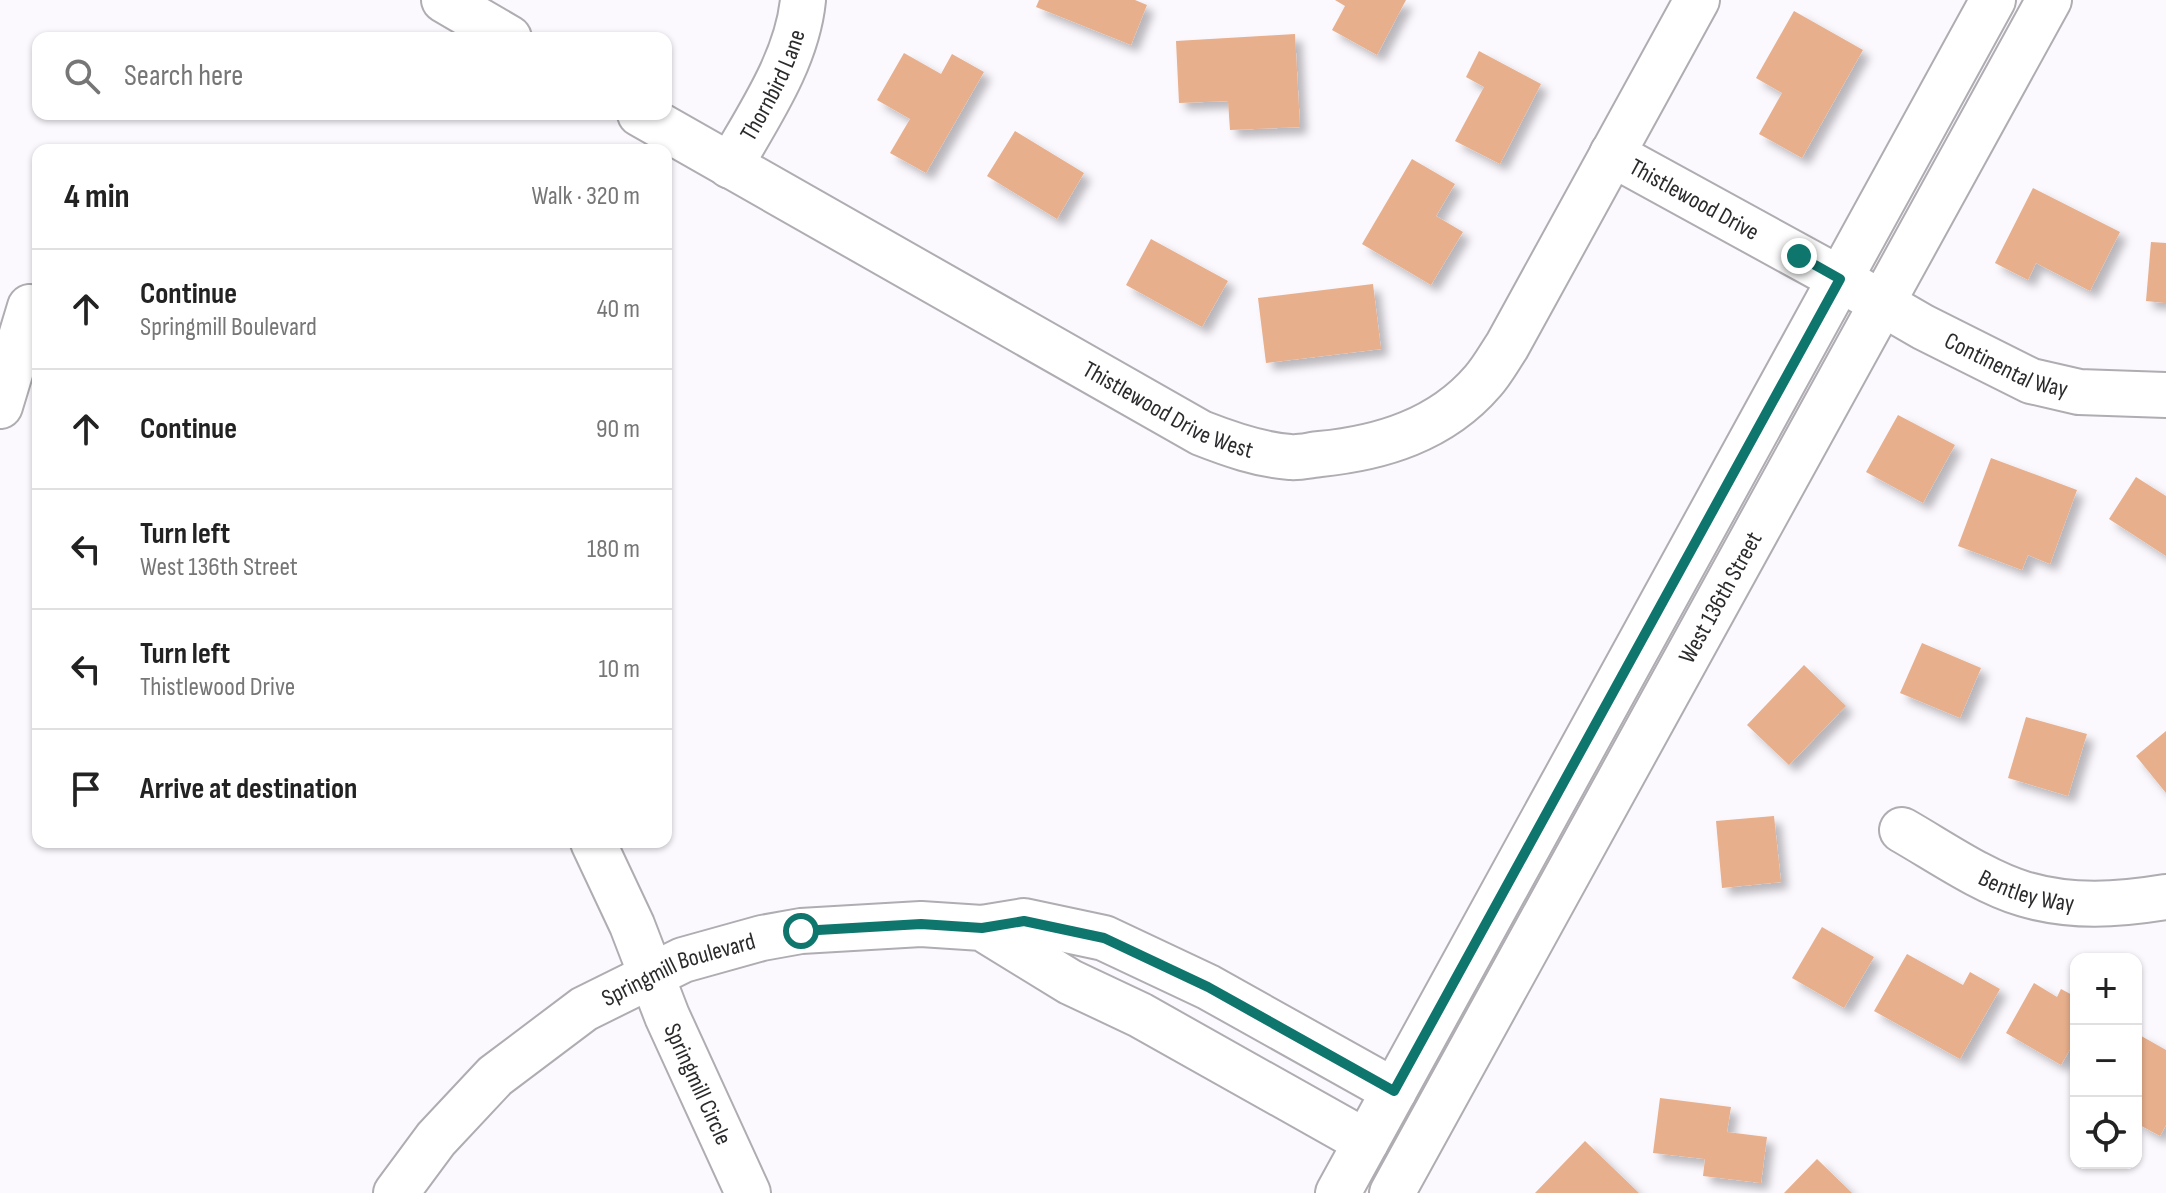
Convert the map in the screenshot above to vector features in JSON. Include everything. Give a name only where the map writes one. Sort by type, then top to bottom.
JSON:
[{"type":"street","points":[[444,0],[499,32]]},
{"type":"street","name":"Thornbird Lane","points":[[730,166],[783,73],[803,0]]},
{"type":"street","name":"Thistlewood Drive West","points":[[650,120],[1201,433],[1232,445],[1290,457],[1352,451],[1387,443],[1419,430],[1449,412],[1483,382],[1507,346],[1697,0]]},
{"type":"street","name":"West 136th Street","points":[[1392,1193],[1861,291],[1993,0]]},
{"type":"street","name":"West 136th Street","points":[[1338,1193],[1861,291],[2049,0]]},
{"type":"street","name":"Thistlewood Drive","points":[[1612,154],[1861,291]]},
{"type":"street","name":"Continental Way","points":[[1861,291],[1978,357],[2031,381],[2079,392],[2166,395]]},
{"type":"street","points":[[0,406],[30,307]]},
{"type":"street","name":"Bentley Way","points":[[1902,830],[2022,894],[2077,904],[2116,905],[2166,897]]},
{"type":"street","name":"Springmill Circle","points":[[596,848],[748,1193]]},
{"type":"street","points":[[982,928],[1024,921],[1104,938],[1208,987],[1380,1117],[1422,1140]]},
{"type":"street","name":"Springmill Boulevard","points":[[396,1193],[436,1139],[495,1076],[584,1009],[683,960],[762,938],[801,931],[921,924],[982,928],[1070,982],[1380,1117]]},
{"type":"building","points":[[1039,0],[1135,0],[1147,5],[1131,45],[1036,7]]},
{"type":"building","points":[[1335,0],[1406,0],[1377,55],[1332,30],[1345,6]]},
{"type":"building","points":[[1794,11],[1863,50],[1802,158],[1759,134],[1782,93],[1756,78]]},
{"type":"building","points":[[1295,34],[1300,127],[1230,130],[1228,101],[1179,103],[1176,41]]},
{"type":"building","points":[[1479,51],[1541,84],[1500,164],[1455,141],[1484,87],[1466,77]]},
{"type":"building","points":[[904,53],[941,74],[952,54],[984,72],[926,173],[890,153],[910,119],[877,100]]},
{"type":"building","points":[[1015,131],[1084,173],[1057,219],[987,176]]},
{"type":"building","points":[[1412,159],[1455,184],[1436,216],[1463,232],[1431,285],[1362,244]]},
{"type":"building","points":[[2033,188],[2120,232],[2090,291],[2036,263],[2028,280],[1995,263]]},
{"type":"building","points":[[1151,239],[1228,281],[1202,327],[1126,285]]},
{"type":"building","points":[[2151,242],[2166,243],[2166,303],[2146,301]]},
{"type":"building","points":[[1373,284],[1381,349],[1266,363],[1258,298]]},
{"type":"building","points":[[1898,415],[1955,445],[1923,503],[1866,472]]},
{"type":"building","points":[[1991,458],[2077,490],[2050,564],[2028,555],[2022,570],[1958,546]]},
{"type":"building","points":[[2136,477],[2166,496],[2166,556],[2109,519]]},
{"type":"building","points":[[1922,643],[1981,668],[1960,718],[1900,693]]},
{"type":"building","points":[[1804,665],[1846,706],[1789,765],[1747,725]]},
{"type":"building","points":[[2026,717],[2087,734],[2068,796],[2008,778]]},
{"type":"building","points":[[2166,731],[2166,793],[2136,756]]},
{"type":"building","points":[[1774,816],[1781,882],[1722,888],[1716,821]]},
{"type":"building","points":[[1822,927],[1874,957],[1844,1008],[1792,978]]},
{"type":"building","points":[[1907,954],[1963,985],[1970,972],[2000,989],[1960,1059],[1874,1011]]},
{"type":"building","points":[[2034,983],[2057,997],[2061,989],[2070,994],[2070,1049],[2061,1065],[2006,1033]]},
{"type":"building","points":[[2142,1036],[2166,1050],[2166,1125],[2160,1136],[2142,1126]]},
{"type":"building","points":[[1660,1098],[1731,1107],[1727,1132],[1767,1137],[1761,1183],[1703,1176],[1705,1159],[1653,1153]]},
{"type":"building","points":[[1585,1141],[1639,1193],[1535,1193]]},
{"type":"building","points":[[1817,1159],[1852,1193],[1784,1193]]},
{"type":"route","points":[[801,931],[921,924],[982,928],[1024,921],[1104,938],[1208,987],[1394,1091],[1840,279],[1799,256]]}]
